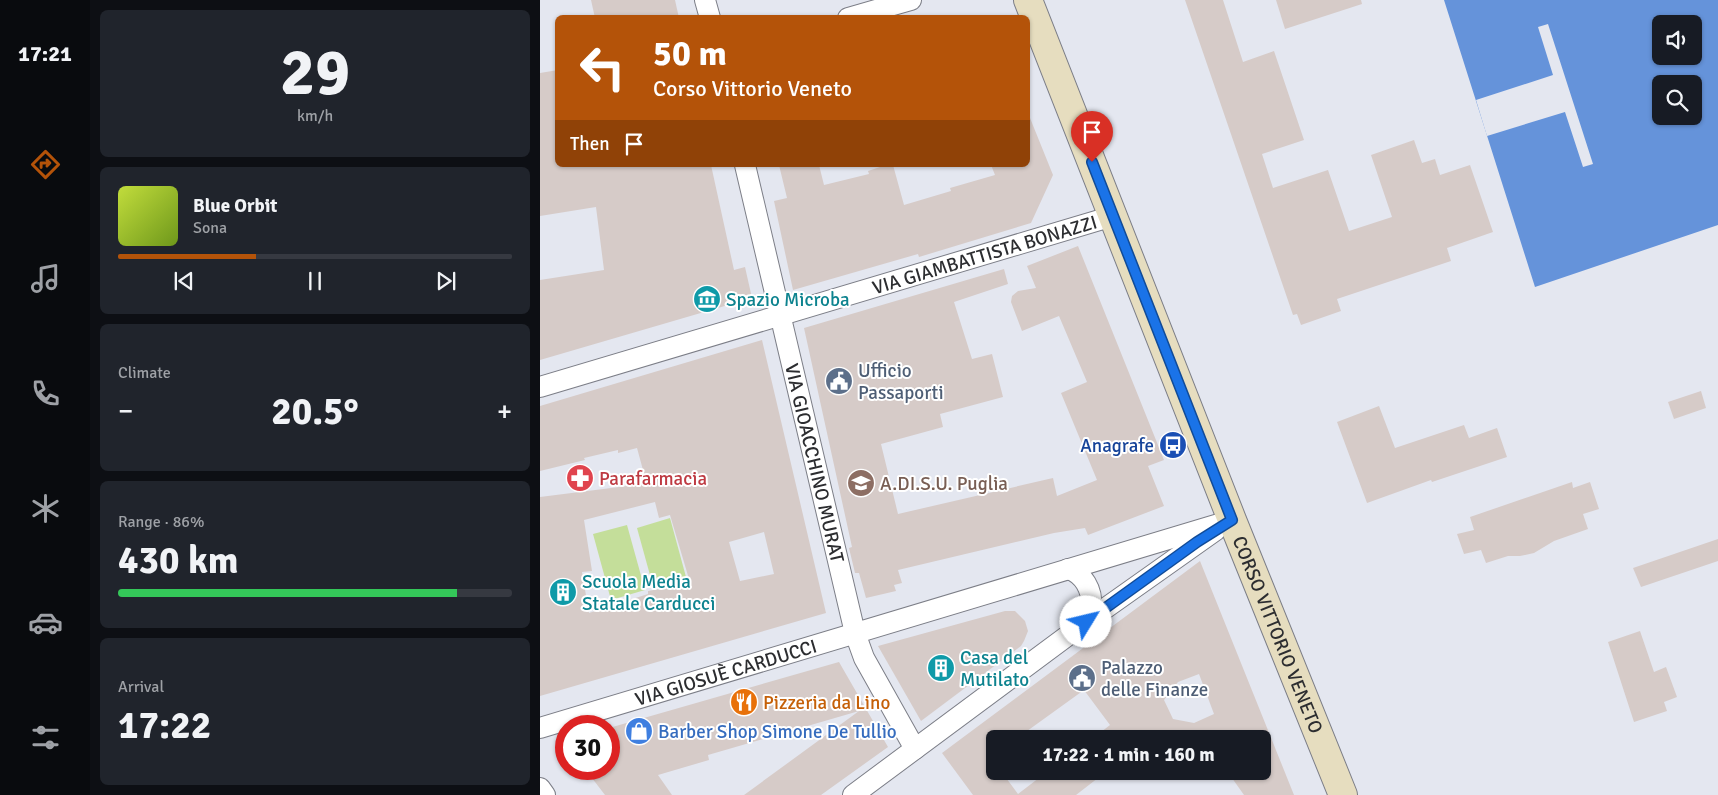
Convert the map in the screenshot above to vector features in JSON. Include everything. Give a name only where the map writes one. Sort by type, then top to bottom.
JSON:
[{"type":"main road","name":"CORSO VITTORIO VENETO","points":[[1028,0],[1232,520],[1343,795]]},
{"type":"street","points":[[706,0],[709,15]]},
{"type":"street","points":[[858,15],[911,0]]},
{"type":"street","name":"VIA GIOACCHINO MURAT","points":[[745,167],[854,633],[864,658],[915,749]]},
{"type":"street","name":"VIA GIAMBATTISTA BONAZZI","points":[[540,387],[1113,216]]},
{"type":"street","points":[[853,795],[1086,622],[1197,542],[1232,520]]},
{"type":"street","name":"VIA GIOSUÈ CARDUCCI","points":[[540,728],[1232,520]]},
{"type":"street","points":[[1068,569],[1076,571],[1083,577],[1088,590],[1091,606],[1086,622]]},
{"type":"street","points":[[540,788],[545,795]]},
{"type":"green space","points":[[670,518],[686,577],[653,586],[637,528]]},
{"type":"green space","points":[[627,525],[645,590],[611,600],[593,534]]},
{"type":"water","points":[[1444,0],[1718,0],[1718,225],[1535,287]]},
{"type":"pier","points":[[1548,24],[1593,164],[1583,167],[1565,112],[1487,136],[1476,100],[1553,75],[1538,27]]},
{"type":"building","points":[[591,0],[675,0],[678,15],[594,15]]},
{"type":"building","points":[[1185,0],[1223,0],[1243,62],[1274,51],[1304,140],[1262,154],[1273,188],[1328,170],[1349,231],[1392,217],[1371,155],[1414,140],[1422,163],[1435,159],[1440,175],[1470,165],[1493,232],[1447,248],[1451,261],[1337,299],[1341,311],[1301,325],[1297,314],[1293,315]]},
{"type":"building","points":[[1276,0],[1361,0],[1362,4],[1285,29]]},
{"type":"building","points":[[555,70],[555,167],[711,167],[734,270],[745,267],[752,298],[540,360],[540,280],[604,270],[596,207],[540,216],[540,73]]},
{"type":"building","points":[[1030,118],[1053,175],[1031,223],[919,257],[918,254],[793,290],[774,201],[787,198],[779,167],[820,167],[824,185],[869,174],[868,171],[880,167],[894,167],[904,205],[951,191],[950,188],[995,175],[992,167],[1030,167]]},
{"type":"building","points":[[1078,246],[1164,460],[1148,466],[1164,506],[1088,535],[1085,528],[1054,533],[898,570],[902,583],[894,585],[896,591],[866,598],[859,573],[855,573],[849,548],[852,547],[804,328],[1004,269],[1008,284],[954,302],[972,359],[992,354],[1003,397],[940,414],[943,427],[881,444],[898,514],[1053,478],[1057,496],[1097,480],[1061,393],[1087,382],[1059,316],[1022,331],[1011,302],[1012,296],[1018,291],[1036,288],[1027,266]]},
{"type":"building","points":[[762,340],[826,613],[540,696],[540,497],[627,486],[646,481],[637,448],[618,453],[618,450],[584,458],[585,460],[540,471],[540,406]],"holes":[[[655,502],[659,518],[670,515],[689,579],[658,587],[659,589],[648,591],[648,594],[589,613],[582,572],[592,571],[584,520]],[[764,532],[774,574],[740,581],[729,542]]]},
{"type":"building","points":[[1701,391],[1706,408],[1674,419],[1668,402]]},
{"type":"building","points":[[1379,406],[1395,448],[1464,425],[1469,438],[1497,428],[1507,457],[1432,482],[1431,480],[1367,503],[1337,422]]},
{"type":"building","points":[[1572,482],[1573,488],[1590,482],[1599,509],[1583,514],[1588,529],[1554,541],[1534,553],[1508,556],[1486,563],[1481,550],[1464,554],[1457,534],[1474,530],[1470,517]]},
{"type":"building","points":[[1718,539],[1718,561],[1641,587],[1633,568]]},
{"type":"building","name":"Palazzo delle Finanze","points":[[1200,561],[1268,730],[1104,730],[1110,725],[1084,690],[1028,730],[986,730],[986,780],[1008,780],[1018,794],[1036,780],[1095,780],[1076,795],[973,795],[942,753]],"holes":[[[1199,674],[1214,714],[1194,723],[1173,719],[1164,700],[1178,682]]]},
{"type":"building","name":"Casa del Mutilato","points":[[1005,611],[1015,611],[1025,621],[1028,631],[1021,646],[921,721],[878,646]]},
{"type":"building","points":[[1640,631],[1654,672],[1666,667],[1677,697],[1664,702],[1667,711],[1634,722],[1608,642]]},
{"type":"building","points":[[839,662],[888,747],[821,795],[744,795],[859,711],[708,755],[709,760],[658,775],[672,795],[605,795],[593,780],[620,780],[620,725]]},
{"type":"building","name":"Palazzo delle Finanze","points":[[1271,738],[1294,795],[1244,795],[1233,780],[1271,780]]},
{"type":"place","name":"Spazio Microba","points":[[707,299]]},
{"type":"place","name":"Ufficio Passaporti","points":[[839,381]]},
{"type":"place","name":"Anagrafe","points":[[1173,445]]},
{"type":"place","name":"Parafarmacia","points":[[580,478]]},
{"type":"place","name":"A.DI.S.U. Puglia","points":[[861,483]]},
{"type":"place","name":"Scuola Media Statale Carducci","points":[[563,592]]},
{"type":"place","name":"Casa del Mutilato","points":[[941,668]]},
{"type":"place","name":"Palazzo delle Finanze","points":[[1082,678]]},
{"type":"place","name":"Pizzeria da Lino","points":[[744,702]]},
{"type":"place","name":"Barber Shop Simone De Tullio","points":[[639,731]]},
{"type":"route","points":[[1086,622],[1197,542],[1232,520],[1092,162]]}]
